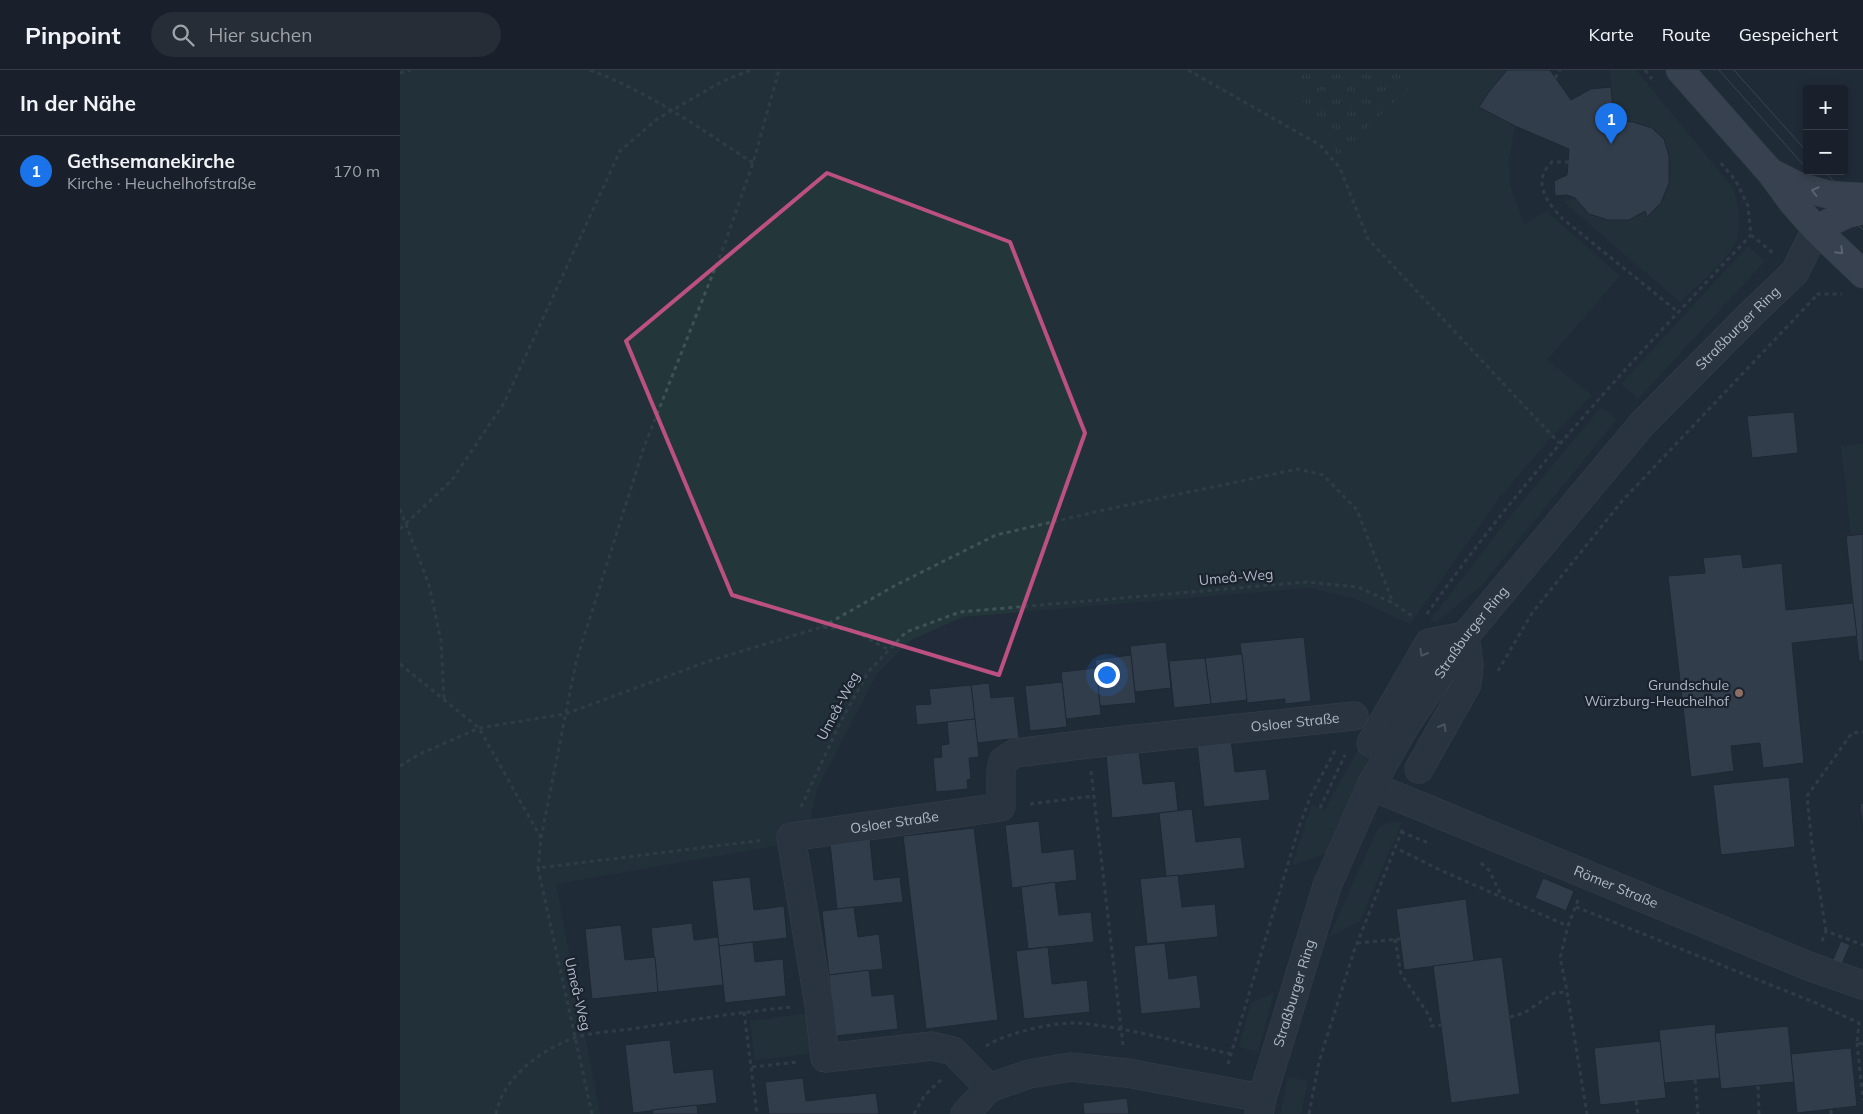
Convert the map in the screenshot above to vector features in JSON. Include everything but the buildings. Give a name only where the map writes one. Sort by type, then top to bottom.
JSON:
[{"type":"main road","points":[[1680,70],[1770,173],[1816,230],[1863,274]]},
{"type":"main road","points":[[1770,173],[1800,187],[1830,195],[1863,197]]},
{"type":"main road","points":[[1816,230],[1847,214],[1863,210]]},
{"type":"street","name":"Straßburger Ring","points":[[1260,1106],[1327,886],[1371,786],[1405,726],[1465,636],[1642,424],[1795,272],[1816,230]]},
{"type":"street","points":[[1359,746],[1429,643],[1465,636],[1469,666],[1468,684],[1419,769]]},
{"type":"street","name":"Osloer Straße","points":[[791,837],[1001,808],[1000,772],[1003,761],[1015,754],[1088,744],[1354,716]]},
{"type":"street","name":"Römer Straße","points":[[1371,786],[1588,877],[1811,967],[1863,985]]},
{"type":"street","points":[[791,837],[819,1005],[825,1058],[932,1046],[953,1051],[990,1088]]},
{"type":"street","points":[[965,1114],[990,1088],[1029,1074],[1070,1067],[1126,1073],[1222,1090],[1260,1106]]},
{"type":"path","points":[[400,73],[410,70]]},
{"type":"path","points":[[590,70],[604,75],[673,110],[753,163]]},
{"type":"path","points":[[400,529],[405,522],[452,480],[504,403],[620,151],[657,119],[723,81],[751,70]]},
{"type":"path","name":"Umeå-Weg","points":[[592,1114],[538,868],[540,838],[576,662],[644,447],[725,244],[753,163],[779,70]]},
{"type":"path","points":[[1188,70],[1320,145],[1340,168],[1368,239],[1560,443],[1678,312],[1751,235],[1748,206],[1736,181],[1718,158]]},
{"type":"path","points":[[1555,78],[1560,70]]},
{"type":"path","points":[[1645,70],[1657,85]]},
{"type":"path","points":[[1568,162],[1552,162],[1544,172],[1543,189],[1550,206],[1599,249],[1678,312]]},
{"type":"path","points":[[1494,679],[1532,613],[1622,501],[1818,294]]},
{"type":"path","name":"Umeå-Weg","points":[[791,837],[803,802],[840,723],[868,672],[906,632],[960,612],[1306,582],[1358,587],[1393,603],[1422,622],[1464,561],[1510,502],[1560,443]]},
{"type":"path","points":[[400,766],[418,755],[479,728],[565,714],[709,661],[822,627],[896,584],[996,535],[1298,469],[1323,475],[1357,510],[1393,603]]},
{"type":"path","points":[[400,510],[429,585],[441,641],[444,699]]},
{"type":"path","points":[[822,627],[852,630],[889,650]]},
{"type":"path","points":[[400,664],[479,728],[540,838]]},
{"type":"path","points":[[1222,1090],[1299,827],[1311,796],[1354,716]]},
{"type":"path","points":[[1826,931],[1812,846],[1807,796],[1852,733],[1863,732]]},
{"type":"path","points":[[1088,744],[1126,1073]]},
{"type":"path","points":[[1320,808],[1359,746]]},
{"type":"path","points":[[1001,808],[1094,796]]},
{"type":"path","points":[[1309,1114],[1319,1062],[1357,943],[1413,804]]},
{"type":"path","points":[[1401,832],[1436,846]]},
{"type":"path","points":[[538,868],[791,837]]},
{"type":"path","points":[[1400,850],[1440,870],[1568,926]]},
{"type":"path","points":[[1480,863],[1489,870],[1501,896]]},
{"type":"path","points":[[1587,1114],[1560,958],[1568,926],[1588,877]]},
{"type":"path","points":[[1576,907],[1816,1003],[1859,1023],[1857,1043],[1863,1100]]},
{"type":"path","points":[[1395,939],[1401,974],[1430,1017],[1431,1026],[1440,1025]]},
{"type":"path","points":[[1357,943],[1400,939]]},
{"type":"path","points":[[1510,1017],[1524,1013],[1554,993],[1567,992]]},
{"type":"path","points":[[496,1114],[498,1105],[516,1075],[546,1051],[576,1037],[744,1012],[819,1005]]},
{"type":"path","points":[[744,1012],[757,1114]]},
{"type":"path","points":[[1857,1043],[1863,1044]]},
{"type":"path","points":[[752,1067],[825,1058]]},
{"type":"path","points":[[1695,1080],[1698,1114]]},
{"type":"path","points":[[1758,1086],[1760,1114]]},
{"type":"path","points":[[1636,1101],[1638,1114]]},
{"type":"path","points":[[1831,1108],[1831,1114]]},
{"type":"highlighted area","points":[[827,173],[1010,242],[1085,433],[999,675],[732,595],[626,341]]},
{"type":"green space","points":[[400,70],[1507,70],[1479,107],[1515,126],[1509,158],[1510,186],[1524,224],[1546,211],[1620,276],[1547,360],[1592,395],[1555,433],[1499,498],[1410,624],[1353,598],[1309,588],[963,617],[911,640],[876,675],[817,790],[805,841],[556,884],[600,1114],[400,1114]]},
{"type":"green space","points":[[1283,70],[1428,70],[1338,156]]},
{"type":"green space","points":[[1610,70],[1636,70],[1733,188],[1739,221],[1736,242],[1719,265],[1680,302],[1564,202],[1575,198],[1589,214],[1608,220],[1629,220],[1645,211],[1648,217],[1660,205],[1665,195],[1670,163],[1665,142],[1652,128],[1614,120]]},
{"type":"green space","points":[[1748,246],[1765,261],[1638,399],[1621,384]]},
{"type":"green space","points":[[1601,407],[1617,419],[1481,586],[1435,623],[1430,620],[1513,513]]},
{"type":"green space","points":[[1863,444],[1863,534],[1851,535],[1841,446]]},
{"type":"green space","points":[[1364,739],[1380,748],[1327,853],[1292,865],[1312,804],[1324,811]]},
{"type":"green space","points":[[1402,822],[1360,921],[1329,937],[1378,828],[1388,823]]},
{"type":"green space","points":[[1274,993],[1258,1052],[1239,1047],[1251,1003]]},
{"type":"green space","points":[[811,1013],[816,1053],[755,1060],[750,1021]]},
{"type":"green space","points":[[1288,1077],[1308,1081],[1301,1114],[1280,1114]]},
{"type":"tram line","points":[[1719,70],[1803,164]]},
{"type":"tram line","points":[[1734,70],[1803,148]]},
{"type":"tram line","points":[[1812,175],[1863,230]]},
{"type":"tram line","points":[[1828,175],[1863,211]]},
{"type":"place","name":"Gethsemanekirche","points":[[1611,144]]},
{"type":"place","name":"Grundschule Würzburg-Heuchelhof","points":[[1739,693]]}]
